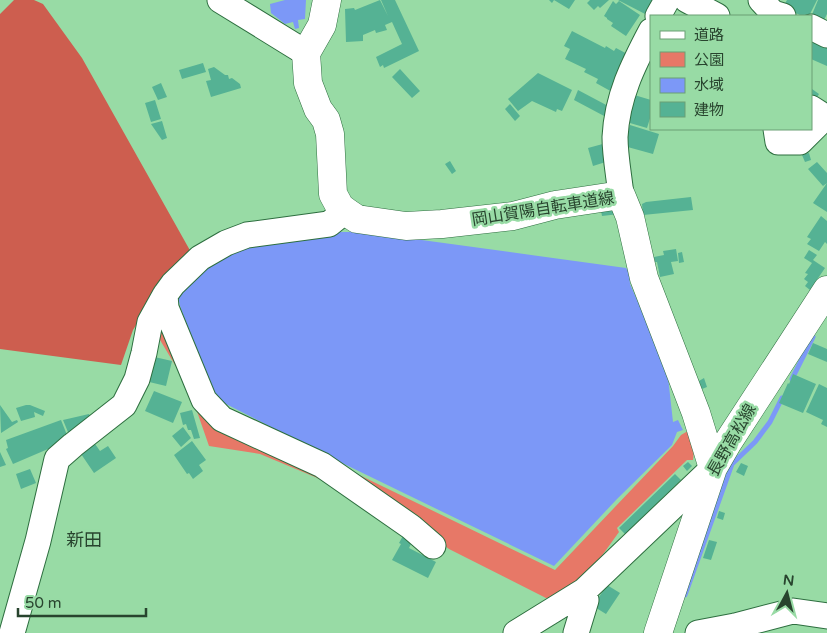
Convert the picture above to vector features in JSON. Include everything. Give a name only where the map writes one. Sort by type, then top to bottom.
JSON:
[{"type":"main road","points":[[326,0],[322,25],[306,53],[308,83],[318,109],[326,120],[330,134],[333,194],[340,207],[345,211]]},
{"type":"main road","name":"岡山賀陽自転車道線","points":[[345,211],[357,219],[371,222],[406,226],[442,224],[513,216],[555,205],[621,195],[630,218],[643,275],[698,419],[713,468]]},
{"type":"main road","name":"長野高松線","points":[[658,633],[713,468],[827,290]]},
{"type":"street","points":[[220,0],[306,53]]},
{"type":"street","points":[[659,15],[667,0]]},
{"type":"street","points":[[687,0],[715,15]]},
{"type":"street","points":[[753,0],[765,15]]},
{"type":"street","points":[[762,0],[773,13],[779,15]]},
{"type":"street","points":[[812,28],[827,35]]},
{"type":"street","points":[[621,195],[615,139],[620,101],[633,66],[650,33]]},
{"type":"street","points":[[776,130],[778,142],[800,142],[824,118],[812,109]]},
{"type":"street","points":[[12,633],[38,541],[57,459],[124,406],[137,380],[150,322],[173,284],[200,258],[226,242],[247,235],[329,224],[345,211]]},
{"type":"street","points":[[165,295],[166,308],[204,400],[211,409],[222,419],[322,465],[412,527],[433,546]]},
{"type":"street","points":[[516,633],[584,591],[713,468]]},
{"type":"street","points":[[576,633],[586,600],[584,591]]},
{"type":"street","points":[[698,633],[735,626],[793,611],[827,616]]},
{"type":"green space","points":[[156,319],[206,411],[371,504],[315,477],[260,454],[209,446],[193,400],[154,330]]},
{"type":"green space","points":[[221,404],[351,471],[555,570],[673,446],[681,435],[693,428],[695,442],[693,460],[687,460],[617,528],[619,532],[583,582],[559,598],[546,598],[449,549],[417,525],[229,418]]},
{"type":"shaded area","points":[[14,0],[34,0],[43,4],[82,58],[192,254],[159,288],[133,330],[121,365],[0,349],[0,14]]},
{"type":"water","points":[[285,0],[306,0],[305,19],[298,20],[299,28],[295,29],[293,22],[285,24],[271,13],[270,4]]},
{"type":"water","points":[[334,232],[407,238],[626,268],[629,272],[630,284],[667,368],[673,422],[678,420],[683,430],[677,432],[672,445],[617,499],[554,566],[340,462],[224,403],[216,397],[195,347],[178,296],[203,266],[250,245]]},
{"type":"building","points":[[380,0],[388,16],[381,0],[395,0],[419,51],[384,68],[383,65],[380,67],[376,57],[402,44],[392,22],[385,25],[387,30],[376,33],[375,30],[363,35],[363,41],[346,42],[345,9],[354,8],[355,10]]},
{"type":"building","points":[[554,0],[575,0],[569,9]]},
{"type":"building","points":[[590,0],[609,0],[600,8],[598,6],[594,10],[587,3]]},
{"type":"building","points":[[618,0],[654,0],[647,15]]},
{"type":"building","points":[[787,0],[817,0],[810,15],[800,15],[783,7]]},
{"type":"building","points":[[818,0],[827,0],[827,14],[824,20],[812,17]]},
{"type":"building","points":[[613,1],[616,4],[619,1],[640,15],[626,36],[611,26],[613,23],[604,16]]},
{"type":"building","points":[[572,31],[605,48],[606,46],[614,51],[616,48],[633,57],[614,93],[596,83],[598,79],[584,72],[586,69],[565,59],[570,49],[564,46]]},
{"type":"building","points":[[812,34],[827,41],[827,66],[812,59]]},
{"type":"building","points":[[203,63],[206,72],[182,79],[179,70]]},
{"type":"building","points":[[214,67],[228,75],[229,79],[232,78],[240,84],[241,88],[211,97],[206,81],[211,80],[208,69]]},
{"type":"building","points":[[400,69],[420,91],[412,98],[392,77]]},
{"type":"building","points":[[538,73],[572,90],[562,111],[557,109],[556,112],[532,101],[518,111],[508,99]]},
{"type":"building","points":[[161,83],[167,97],[158,100],[152,87]]},
{"type":"building","points":[[812,89],[819,94],[816,99],[812,96]]},
{"type":"building","points":[[578,90],[610,107],[606,117],[574,100]]},
{"type":"building","points":[[631,94],[650,100],[650,118],[647,128],[623,121]]},
{"type":"building","points":[[155,100],[161,119],[151,122],[145,103]]},
{"type":"building","points":[[510,104],[520,116],[515,121],[505,109]]},
{"type":"building","points":[[162,121],[167,138],[162,140],[151,124]]},
{"type":"building","points":[[630,125],[659,134],[653,154],[624,146]]},
{"type":"building","points":[[610,142],[612,160],[593,166],[588,148]]},
{"type":"building","points":[[809,153],[811,160],[805,162],[802,155]]},
{"type":"building","points":[[450,161],[456,171],[452,174],[445,164]]},
{"type":"building","points":[[817,162],[827,173],[827,183],[823,186],[808,169]]},
{"type":"building","points":[[827,183],[827,212],[813,203]]},
{"type":"building","points":[[691,197],[693,210],[643,215],[642,204],[646,202]]},
{"type":"building","points":[[610,203],[619,214],[602,216],[600,205]]},
{"type":"building","points":[[821,216],[827,221],[827,244],[825,242],[819,251],[807,244],[811,239],[807,237]]},
{"type":"building","points":[[676,249],[678,261],[671,262],[674,274],[660,277],[654,257],[664,255],[663,251]]},
{"type":"building","points":[[809,250],[817,255],[813,260],[825,268],[810,290],[805,286],[808,282],[804,279],[808,274],[805,273],[812,263],[804,258]]},
{"type":"building","points":[[682,252],[684,262],[679,263],[678,253]]},
{"type":"building","points":[[813,343],[827,349],[827,362],[808,354]]},
{"type":"building","points":[[150,356],[172,361],[166,386],[145,381]]},
{"type":"building","points":[[793,374],[816,384],[803,413],[779,403]]},
{"type":"building","points":[[704,378],[707,387],[702,389],[699,381]]},
{"type":"building","points":[[819,384],[827,388],[827,427],[821,424],[823,420],[806,412]]},
{"type":"building","points":[[154,391],[182,402],[173,423],[145,411]]},
{"type":"building","points":[[0,405],[12,422],[17,420],[18,422],[1,433]]},
{"type":"building","points":[[26,405],[45,411],[43,416],[34,412],[35,417],[21,421],[16,408]]},
{"type":"building","points":[[192,410],[200,438],[194,439],[191,430],[188,430],[186,424],[183,425],[180,413]]},
{"type":"building","points":[[89,414],[92,422],[70,437],[63,420]]},
{"type":"building","points":[[61,420],[69,440],[13,464],[6,449],[8,448],[6,440]]},
{"type":"building","points":[[183,427],[191,438],[181,447],[172,436]]},
{"type":"building","points":[[93,441],[100,451],[108,446],[116,458],[94,473],[79,451]]},
{"type":"building","points":[[192,441],[206,460],[199,465],[203,471],[193,479],[189,473],[187,474],[174,455]]},
{"type":"building","points":[[0,452],[6,465],[0,467]]},
{"type":"building","points":[[688,462],[692,466],[687,471],[683,466]]},
{"type":"building","points":[[741,463],[748,466],[744,476],[736,472]]},
{"type":"building","points":[[30,469],[36,483],[21,489],[16,474]]},
{"type":"building","points":[[675,474],[681,480],[625,534],[619,528]]},
{"type":"building","points":[[719,511],[725,513],[723,520],[717,518]]},
{"type":"building","points":[[404,534],[413,540],[409,548],[436,562],[428,578],[392,560]]},
{"type":"building","points":[[709,540],[717,542],[711,560],[703,558]]},
{"type":"building","points":[[607,585],[620,593],[606,614],[593,606]]},
{"type":"waterway","points":[[792,379],[813,337]]},
{"type":"waterway","points":[[732,464],[755,442],[770,422],[782,398]]},
{"type":"waterway","points":[[685,595],[731,463]]},
{"type":"district","name":"新田","points":[[84,540]]}]
